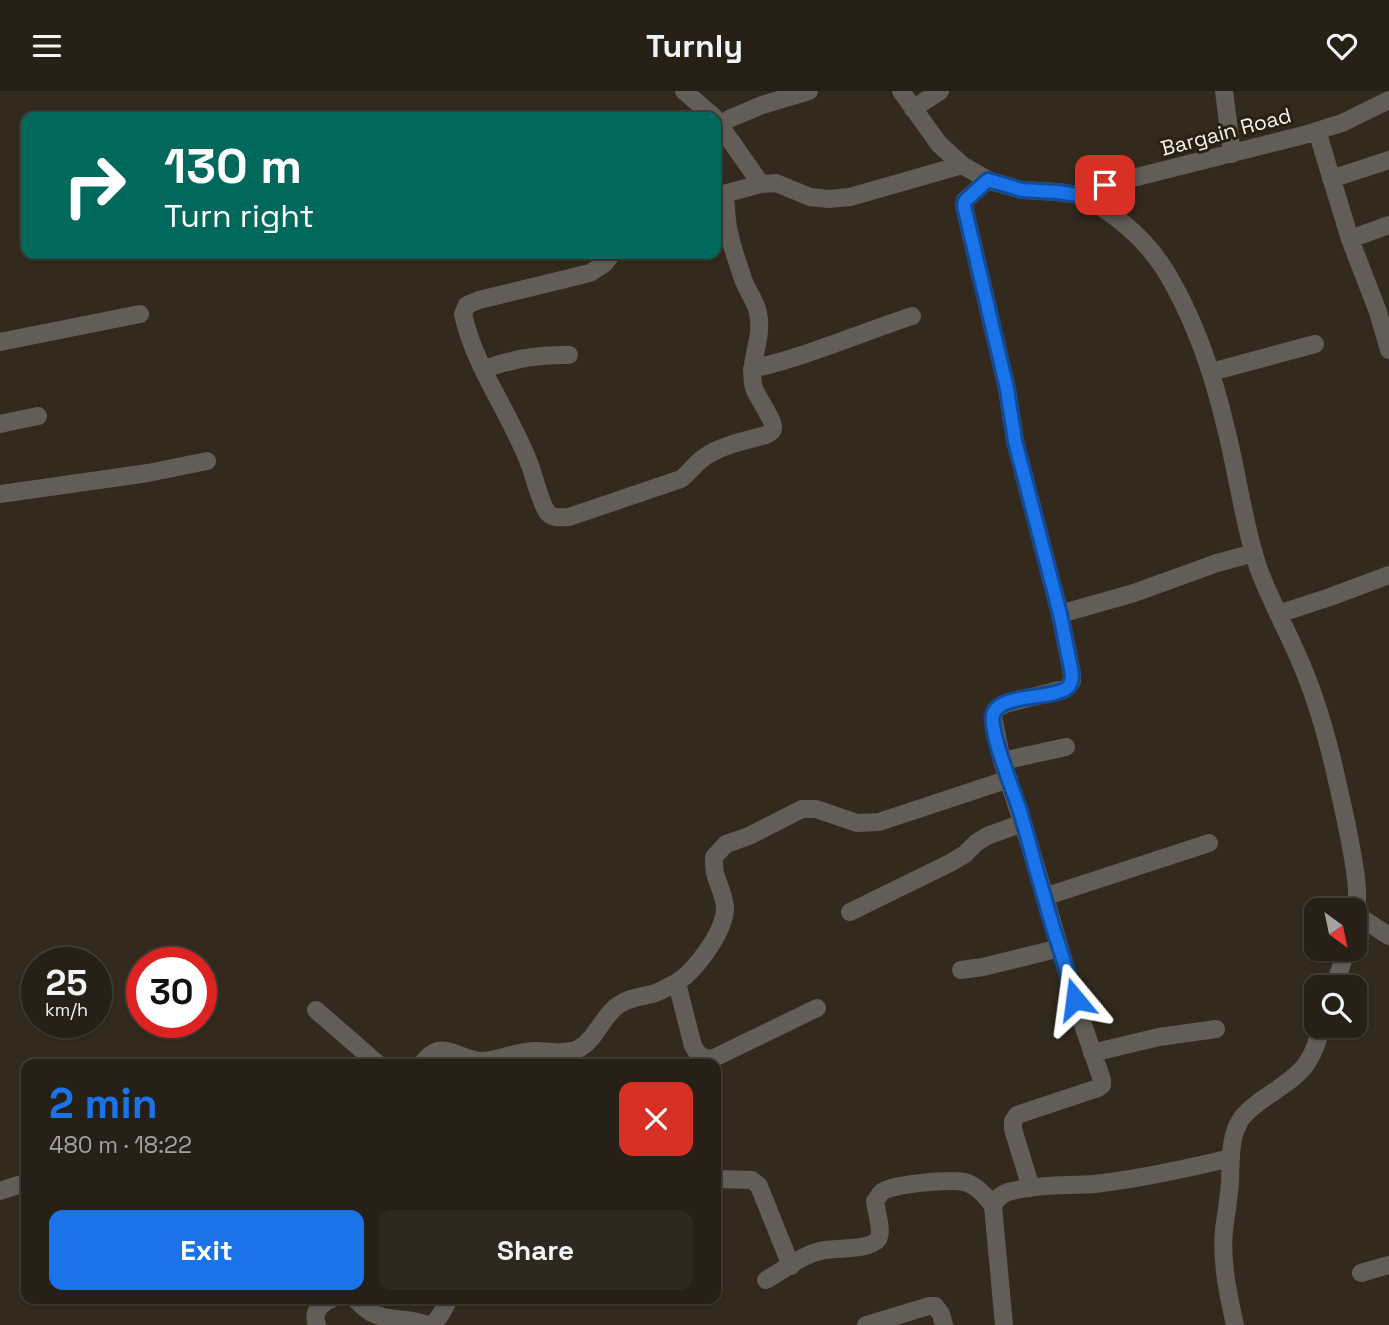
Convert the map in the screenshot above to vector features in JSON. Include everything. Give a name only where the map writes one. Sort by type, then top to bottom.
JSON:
[{"type":"street","points":[[684,91],[706,112]]},
{"type":"street","points":[[721,119],[809,91]]},
{"type":"street","name":"Bargain Road","points":[[901,91],[939,143],[962,165],[988,180],[1022,190],[1078,195],[1105,185],[1317,131],[1342,123],[1389,100]]},
{"type":"street","points":[[913,109],[940,91]]},
{"type":"street","points":[[1224,91],[1232,154]]},
{"type":"street","points":[[721,128],[761,184]]},
{"type":"street","points":[[1317,131],[1350,239],[1384,310],[1388,341]]},
{"type":"street","points":[[1331,179],[1389,160]]},
{"type":"street","points":[[721,195],[761,184],[776,183],[810,197],[850,197],[962,165]]},
{"type":"street","points":[[988,180],[965,201],[964,206],[1007,389],[1015,441],[1060,614],[1072,674],[1072,681],[1067,688],[1005,704],[996,709],[993,717],[1003,761],[1092,1053],[1101,1073],[1102,1085],[1017,1115],[1013,1121],[1013,1129],[1031,1188]]},
{"type":"street","points":[[1078,195],[1098,204],[1152,251],[1185,309],[1205,353],[1229,440],[1254,553],[1267,590],[1305,674],[1335,769],[1356,870],[1356,898]]},
{"type":"street","points":[[608,259],[590,273],[479,300],[467,305],[463,314],[484,369],[524,448],[548,513],[558,518],[569,517],[681,479],[713,451],[766,435],[774,427],[755,389],[752,369],[758,341],[759,318],[734,251],[721,199]]},
{"type":"street","points":[[1350,239],[1389,225]]},
{"type":"street","points":[[0,342],[140,314]]},
{"type":"street","points":[[752,369],[829,347],[912,316]]},
{"type":"street","points":[[1211,372],[1315,344]]},
{"type":"street","points":[[484,369],[525,357],[569,355]]},
{"type":"street","points":[[0,423],[38,416]]},
{"type":"street","points":[[0,494],[148,473],[207,461]]},
{"type":"street","points":[[1060,614],[1134,593],[1217,563],[1254,553]]},
{"type":"street","points":[[1278,614],[1389,575]]},
{"type":"street","points":[[1003,761],[1066,747]]},
{"type":"street","points":[[491,1059],[535,1051],[561,1053],[578,1050],[618,1006],[677,983],[709,948],[720,928],[725,910],[722,890],[715,873],[714,857],[726,844],[749,836],[802,809],[816,809],[857,823],[878,823],[1009,779]]},
{"type":"street","points":[[850,912],[950,863],[988,836],[1023,823]]},
{"type":"street","points":[[1044,897],[1209,843]]},
{"type":"street","points":[[1367,925],[1389,936]]},
{"type":"street","points":[[961,970],[1060,948]]},
{"type":"street","points":[[677,983],[693,1046],[704,1058],[712,1059],[817,1009]]},
{"type":"street","points":[[316,1010],[372,1059]]},
{"type":"street","points":[[1092,1053],[1159,1037],[1216,1029]]},
{"type":"street","points":[[1235,1325],[1224,1254],[1234,1136],[1241,1119],[1254,1105],[1300,1073],[1313,1055],[1318,1038]]},
{"type":"street","points":[[427,1059],[440,1050],[468,1059]]},
{"type":"street","points":[[993,1206],[1002,1195],[1031,1188],[1141,1178],[1231,1158]]},
{"type":"street","points":[[721,1179],[752,1180],[760,1186],[791,1266]]},
{"type":"street","points":[[766,1280],[812,1254],[869,1246],[877,1240],[880,1234],[875,1201],[882,1191],[890,1187],[962,1181],[973,1185],[993,1206],[1004,1325]]},
{"type":"street","points":[[0,1192],[18,1185]]},
{"type":"street","points":[[1361,1273],[1389,1265]]},
{"type":"street","points":[[317,1325],[316,1311],[321,1304]]},
{"type":"street","points":[[361,1304],[372,1313],[427,1325]]},
{"type":"street","points":[[433,1325],[446,1304]]},
{"type":"street","points":[[866,1325],[929,1306],[938,1309],[944,1325]]},
{"type":"route","points":[[1075,999],[994,726],[996,709],[1015,701],[1067,688],[1072,681],[1072,674],[1060,614],[1015,441],[1007,389],[964,206],[965,201],[988,180],[1022,190],[1078,195],[1105,185]]}]
